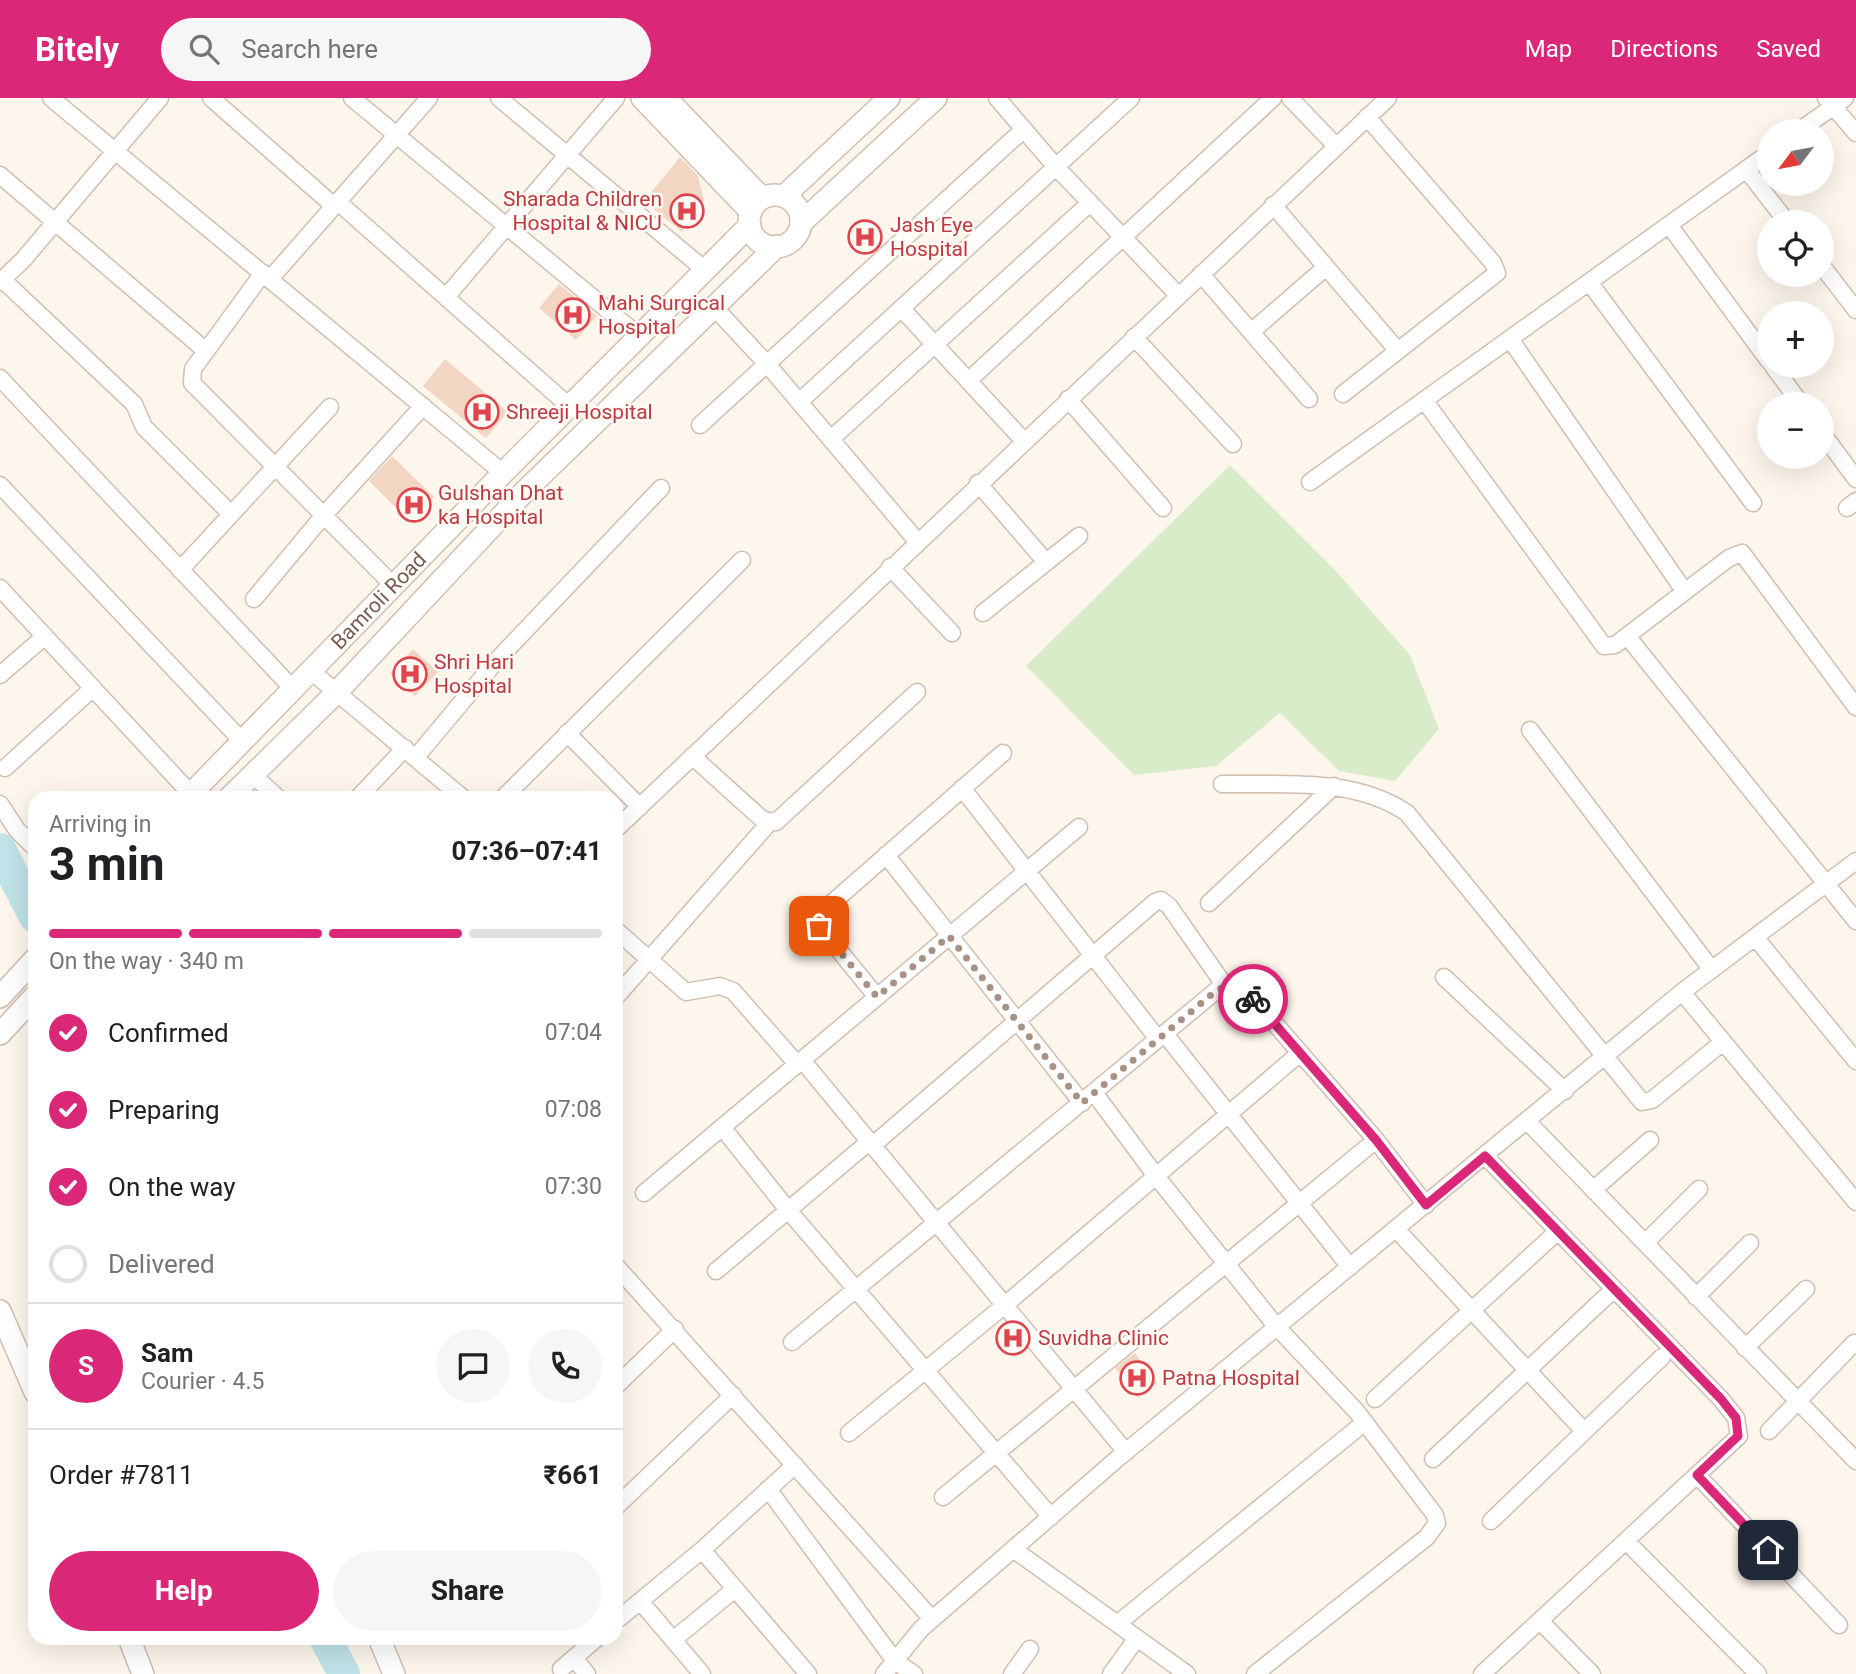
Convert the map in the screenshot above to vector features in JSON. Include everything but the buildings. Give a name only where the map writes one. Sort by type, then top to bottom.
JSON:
[{"type":"street","points":[[51,98],[503,472]]},
{"type":"street","points":[[160,98],[55,223],[1,281],[134,404],[144,427],[231,514]]},
{"type":"street","points":[[211,98],[446,297],[569,406]]},
{"type":"street","points":[[352,98],[639,337]]},
{"type":"street","points":[[393,585],[192,383],[192,369],[266,276],[336,204],[429,98]]},
{"type":"street","points":[[499,98],[705,270]]},
{"type":"street","points":[[446,297],[615,98]]},
{"type":"street","points":[[642,98],[754,212]]},
{"type":"street","points":[[666,98],[754,212],[759,241],[777,246],[795,238],[801,223],[936,98]]},
{"type":"street","points":[[784,196],[889,98]]},
{"type":"street","points":[[997,98],[1056,167],[1178,295]]},
{"type":"street","points":[[799,402],[1130,98]]},
{"type":"street","points":[[968,381],[1273,98]]},
{"type":"street","points":[[1290,98],[1336,146]]},
{"type":"street","points":[[623,823],[978,483],[1388,98]]},
{"type":"street","points":[[1813,119],[1835,101],[1856,133]]},
{"type":"street","points":[[1343,394],[1494,278],[1496,268],[1367,117]]},
{"type":"street","points":[[700,425],[1024,129]]},
{"type":"street","points":[[1310,482],[1757,161]]},
{"type":"street","points":[[1746,169],[1778,210]]},
{"type":"street","points":[[0,175],[206,351]]},
{"type":"street","points":[[754,212],[775,194],[784,196],[798,207],[801,223]]},
{"type":"street","points":[[831,439],[1090,203]]},
{"type":"street","points":[[1273,205],[1398,351]]},
{"type":"street","name":"Bamroli Road","points":[[194,791],[503,472],[705,270],[754,212]]},
{"type":"street","points":[[1669,225],[1757,345]]},
{"type":"street","name":"Bamroli Road","points":[[236,791],[335,693],[525,491],[777,246]]},
{"type":"street","points":[[1251,332],[1326,267]]},
{"type":"street","points":[[1201,274],[1309,399]]},
{"type":"street","points":[[1589,282],[1753,503]]},
{"type":"street","points":[[1834,282],[1856,310]]},
{"type":"street","points":[[714,307],[767,364],[917,541]]},
{"type":"street","points":[[901,308],[1024,440]]},
{"type":"street","points":[[1134,337],[1233,444]]},
{"type":"street","points":[[1510,339],[1685,592]]},
{"type":"street","points":[[0,378],[293,690]]},
{"type":"street","points":[[1068,399],[1163,508]]},
{"type":"street","points":[[1424,400],[1600,642],[1608,647],[1627,636],[1729,558],[1742,553],[1856,707]]},
{"type":"street","points":[[254,600],[324,515],[424,406]]},
{"type":"street","points":[[180,569],[330,407]]},
{"type":"street","points":[[1834,449],[1856,479]]},
{"type":"street","points":[[978,483],[1046,562]]},
{"type":"street","points":[[0,485],[242,741]]},
{"type":"street","points":[[366,791],[410,752],[661,488]]},
{"type":"street","points":[[983,613],[1079,536]]},
{"type":"street","points":[[510,791],[742,560]]},
{"type":"street","points":[[890,567],[953,633]]},
{"type":"street","points":[[0,588],[185,791]]},
{"type":"street","points":[[0,675],[44,636]]},
{"type":"street","points":[[1627,636],[1856,921]]},
{"type":"street","points":[[311,671],[455,791]]},
{"type":"street","points":[[5,768],[93,688]]},
{"type":"street","points":[[623,990],[769,822],[783,817],[917,692]]},
{"type":"street","points":[[1530,730],[1712,970]]},
{"type":"street","points":[[567,733],[640,807]]},
{"type":"street","points":[[877,997],[819,926],[816,917],[1003,753]]},
{"type":"street","points":[[692,756],[769,822]]},
{"type":"street","points":[[253,775],[270,791]]},
{"type":"street","points":[[1222,784],[1334,786],[1396,806],[1407,813],[1639,1098],[1647,1102],[1723,1042]]},
{"type":"street","points":[[1209,903],[1334,786]]},
{"type":"street","points":[[962,788],[1093,956],[1301,1202],[1350,1267]]},
{"type":"street","points":[[0,804],[17,830],[28,841]]},
{"type":"street","points":[[644,1192],[1079,827]]},
{"type":"street","points":[[886,855],[1016,1022],[1089,1098],[1156,1176],[1276,1326],[1364,1422],[1435,1515],[1437,1523],[1427,1537],[1255,1674]]},
{"type":"street","points":[[884,1674],[932,1619],[1276,1326],[1682,992],[1856,861]]},
{"type":"street","points":[[716,1271],[1016,1022],[1147,907],[1161,900],[1169,906],[1225,986]]},
{"type":"street","points":[[623,936],[686,992],[720,986],[733,991],[871,1143],[1126,1452]]},
{"type":"street","points":[[1755,937],[1856,1061]]},
{"type":"street","points":[[0,997],[28,967]]},
{"type":"street","points":[[1444,977],[1564,1091]]},
{"type":"street","points":[[792,1342],[938,1224],[1161,1036],[1225,986],[1233,983],[1243,987],[1376,1140],[1426,1205]]},
{"type":"street","points":[[1682,992],[1850,1184],[1856,1202]]},
{"type":"street","points":[[0,1034],[28,1004]]},
{"type":"street","points":[[849,1433],[1005,1305],[1300,1053]]},
{"type":"street","points":[[1527,1121],[1856,1461]]},
{"type":"street","points":[[722,1127],[788,1210],[1051,1517]]},
{"type":"street","points":[[943,1497],[1376,1140]]},
{"type":"street","points":[[1593,1190],[1650,1140]]},
{"type":"street","points":[[1482,1674],[1738,1436],[1736,1418],[1485,1156]]},
{"type":"street","points":[[1645,1243],[1699,1189]]},
{"type":"street","points":[[1396,1229],[1584,1431]]},
{"type":"street","points":[[1375,1399],[1558,1231]]},
{"type":"street","points":[[1696,1297],[1750,1243]]},
{"type":"street","points":[[623,1273],[932,1619]]},
{"type":"street","points":[[1433,1459],[1614,1289]]},
{"type":"street","points":[[1745,1348],[1806,1289]]},
{"type":"street","points":[[0,1311],[28,1376]]},
{"type":"street","points":[[623,1378],[675,1329]]},
{"type":"street","points":[[1769,1431],[1854,1343]]},
{"type":"street","points":[[1491,1521],[1662,1357]]},
{"type":"street","points":[[623,1500],[733,1395]]},
{"type":"street","points":[[1117,1624],[1364,1422]]},
{"type":"street","points":[[623,1615],[702,1550],[795,1465]]},
{"type":"street","points":[[1697,1475],[1839,1625]]},
{"type":"street","points":[[768,1489],[895,1661],[914,1674]]},
{"type":"street","points":[[1626,1541],[1758,1674]]},
{"type":"street","points":[[1013,1549],[1187,1674]]},
{"type":"street","points":[[702,1550],[807,1674]]},
{"type":"street","points":[[673,1640],[735,1589]]},
{"type":"street","points":[[640,1601],[702,1674]]},
{"type":"street","points":[[1540,1620],[1592,1674]]},
{"type":"street","points":[[1111,1674],[1137,1638]]},
{"type":"street","points":[[132,1645],[143,1674]]},
{"type":"street","points":[[382,1645],[394,1674]]},
{"type":"street","points":[[561,1669],[589,1645]]},
{"type":"street","points":[[1012,1674],[1030,1649]]},
{"type":"street","points":[[574,1658],[587,1674]]},
{"type":"green space","points":[[1230,465],[1334,569],[1410,655],[1439,729],[1395,781],[1339,771],[1280,713],[1216,766],[1134,775],[1026,666]]},
{"type":"waterway","points":[[0,849],[28,903]]},
{"type":"waterway","points":[[329,1645],[344,1674]]},
{"type":"way so far","points":[[819,926],[877,997],[949,936],[1082,1103],[1217,990],[1233,983],[1243,987],[1253,999]]},
{"type":"place","name":"Sharada Children Hospital & NICU","points":[[687,211]]},
{"type":"place","name":"Jash Eye Hospital","points":[[865,237]]},
{"type":"place","name":"Mahi Surgical Hospital","points":[[573,315]]},
{"type":"place","name":"Shreeji Hospital","points":[[482,412]]},
{"type":"place","name":"Gulshan Dhat ka Hospital","points":[[414,505]]},
{"type":"place","name":"Shri Hari Hospital","points":[[410,674]]},
{"type":"place","name":"Suvidha Clinic","points":[[1013,1338]]},
{"type":"place","name":"Patna Hospital","points":[[1137,1378]]},
{"type":"route","points":[[1253,999],[1376,1140],[1426,1205],[1485,1156],[1721,1399],[1736,1418],[1738,1436],[1697,1475],[1768,1550]]}]
